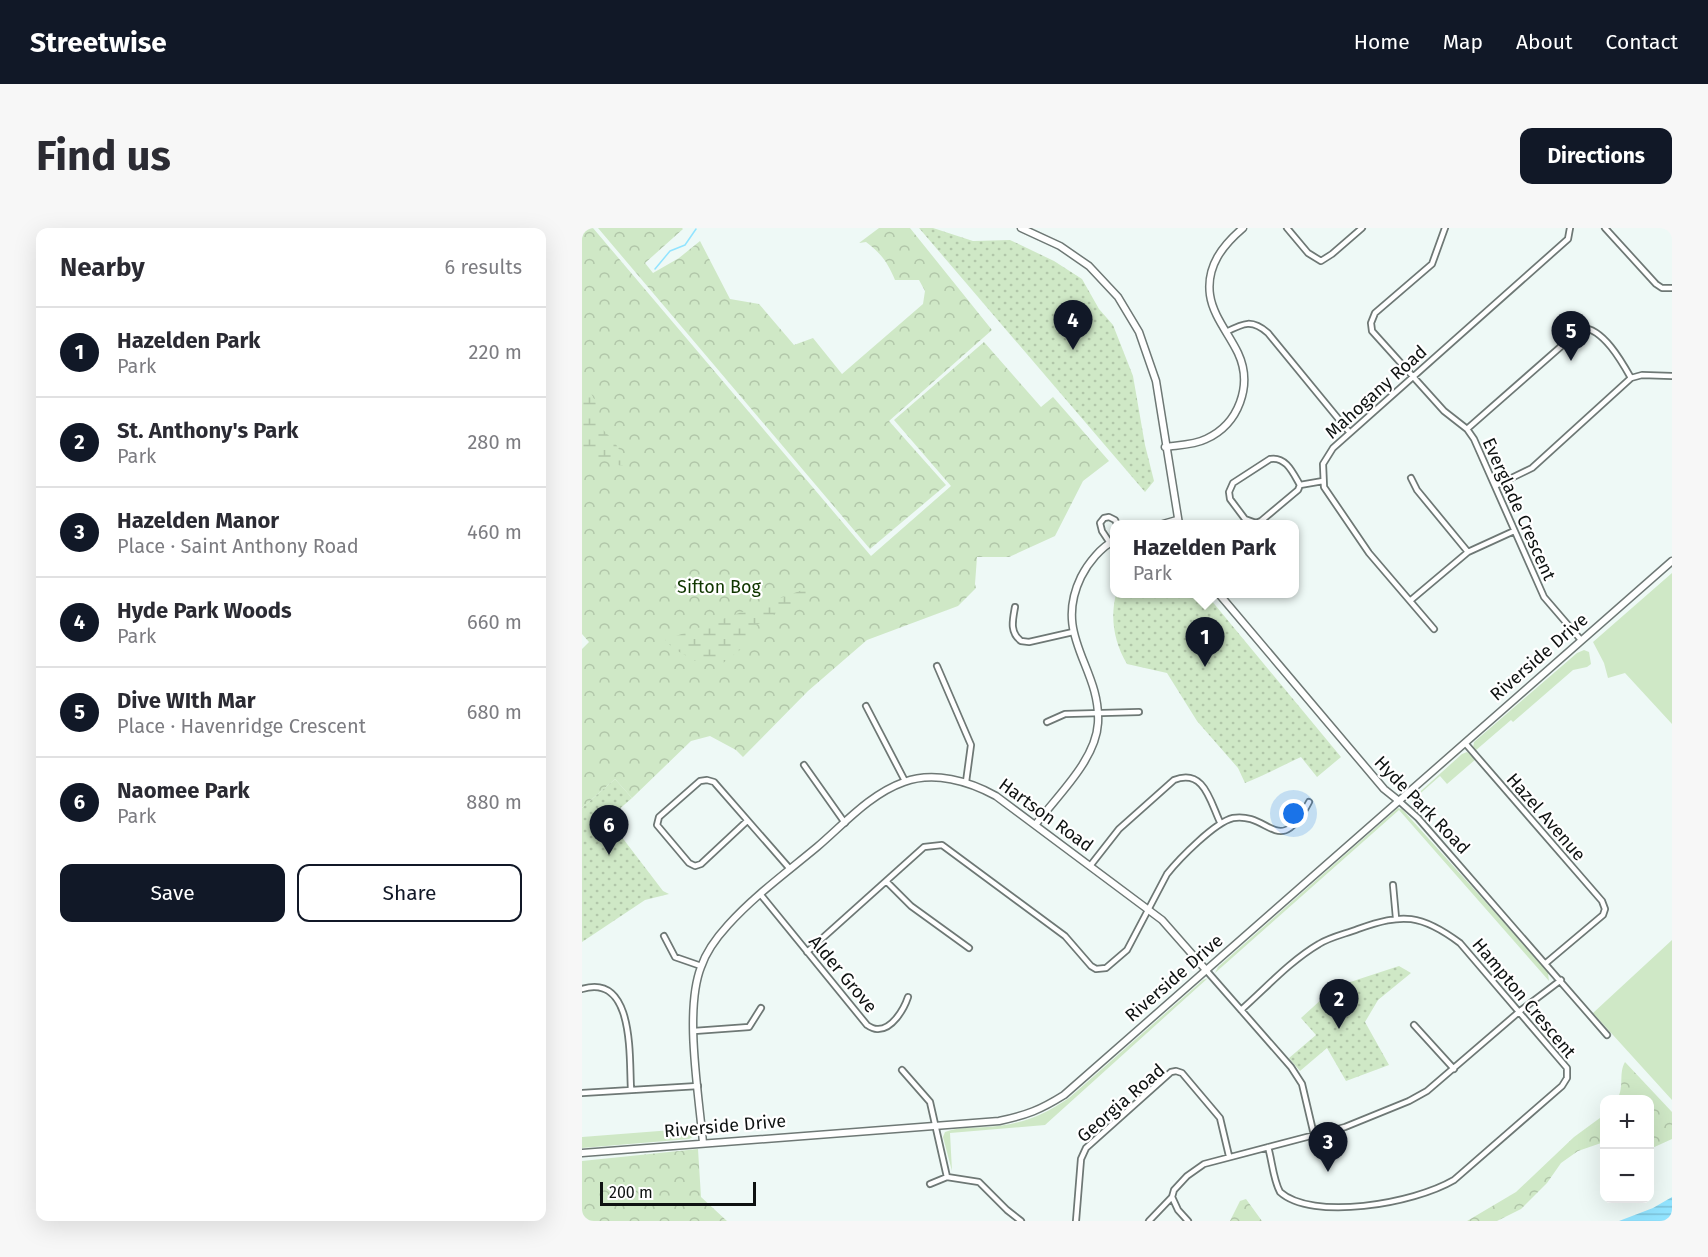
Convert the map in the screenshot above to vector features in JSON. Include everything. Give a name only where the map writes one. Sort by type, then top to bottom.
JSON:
[{"type":"main road","points":[[1021,228],[1049,240],[1080,259],[1098,274],[1123,305],[1139,332],[1156,381],[1178,520]]},
{"type":"main road","points":[[1165,447],[1195,443],[1206,439],[1218,432],[1239,407],[1244,384],[1243,370],[1239,354],[1213,307],[1210,283],[1218,254],[1243,228]]},
{"type":"main road","points":[[1036,824],[1085,762],[1096,733],[1098,724],[1095,696],[1073,632],[1071,617],[1074,591],[1084,571],[1096,555],[1110,543]]},
{"type":"main road","name":"Riverside Drive","points":[[582,1153],[999,1121],[1030,1114],[1044,1108],[1064,1095],[1672,561]]},
{"type":"main road","name":"Hyde Park Road","points":[[1222,598],[1384,789],[1399,801]]},
{"type":"main road","name":"Hartson Road","points":[[703,1143],[693,997],[701,966],[713,944],[728,924],[878,794],[905,782],[935,778],[966,782],[989,792],[1036,824],[1148,908],[1162,920],[1206,970]]},
{"type":"street","points":[[1287,228],[1308,253],[1321,261],[1362,228]]},
{"type":"street","name":"Everglade Crescent","points":[[1445,228],[1432,264],[1375,313],[1371,323],[1372,331],[1444,411],[1467,429],[1480,449],[1544,597],[1581,640]]},
{"type":"street","name":"Mahogany Road","points":[[1323,481],[1323,464],[1333,448],[1568,239],[1570,228]]},
{"type":"street","points":[[1605,228],[1656,284],[1662,288],[1672,288]]},
{"type":"street","points":[[1227,332],[1241,324],[1252,323],[1261,326],[1350,433]]},
{"type":"street","points":[[1467,429],[1582,328],[1595,331],[1620,357],[1631,378]]},
{"type":"street","points":[[1495,486],[1532,468],[1631,378],[1642,375],[1672,376]]},
{"type":"street","points":[[1247,520],[1230,499],[1229,492],[1233,483],[1270,459],[1276,458],[1286,463],[1300,485]]},
{"type":"street","points":[[1411,478],[1417,490],[1468,552]]},
{"type":"street","points":[[1300,485],[1323,481],[1369,553],[1434,629]]},
{"type":"street","points":[[1262,520],[1298,490],[1300,485]]},
{"type":"street","points":[[1110,539],[1102,531],[1100,523],[1108,517],[1115,520]]},
{"type":"street","points":[[1411,600],[1468,552],[1514,531]]},
{"type":"street","points":[[1015,607],[1012,621],[1014,633],[1021,641],[1029,642],[1073,632]]},
{"type":"street","points":[[937,666],[971,744],[966,782]]},
{"type":"street","points":[[866,706],[905,782]]},
{"type":"street","points":[[1047,722],[1065,714],[1139,711]]},
{"type":"street","name":"Hazel Avenue","points":[[1465,743],[1602,901],[1605,909],[1603,915],[1546,963]]},
{"type":"street","points":[[804,765],[845,823]]},
{"type":"street","points":[[1090,866],[1119,829],[1174,780],[1184,776],[1200,782],[1220,822]]},
{"type":"street","points":[[747,821],[701,864],[694,866],[657,825],[659,817],[699,782],[707,780],[714,782],[790,869]]},
{"type":"street","name":"Hyde Park Road","points":[[1399,801],[1418,818],[1607,1035]]},
{"type":"street","points":[[807,952],[924,847],[942,844],[1065,936],[1091,966],[1096,969],[1106,968],[1127,950],[1167,874],[1220,822],[1243,818],[1278,831],[1285,830],[1300,820],[1309,802]]},
{"type":"street","points":[[887,882],[911,906],[969,948]]},
{"type":"street","points":[[1393,885],[1396,918]]},
{"type":"street","name":"Alder Grove","points":[[761,895],[867,1025],[877,1029],[886,1027],[903,1011],[908,997]]},
{"type":"street","name":"Hampton Crescent","points":[[1241,1010],[1299,958],[1320,943],[1373,924],[1396,918],[1409,918],[1441,928],[1461,942],[1567,1068],[1567,1078],[1562,1086],[1454,1179],[1436,1190],[1393,1208]]},
{"type":"street","points":[[664,936],[675,957],[701,966]]},
{"type":"street","name":"Hartson Road","points":[[1206,970],[1291,1067],[1302,1084],[1314,1135]]},
{"type":"street","points":[[1151,1221],[1187,1176],[1204,1164],[1345,1127],[1409,1101],[1454,1069],[1520,1011],[1561,980]]},
{"type":"street","points":[[582,989],[590,986],[598,988],[618,998],[625,1016],[631,1089]]},
{"type":"street","points":[[694,1031],[749,1027],[760,1008]]},
{"type":"street","points":[[1414,1025],[1454,1069]]},
{"type":"street","points":[[902,1070],[928,1098],[947,1177]]},
{"type":"street","name":"Georgia Road","points":[[1076,1221],[1081,1159],[1086,1148],[1171,1072],[1182,1073],[1220,1118],[1229,1156]]},
{"type":"street","points":[[582,1093],[698,1086]]},
{"type":"street","points":[[1268,1147],[1280,1192],[1293,1207]]},
{"type":"street","points":[[930,1184],[947,1177],[979,1182],[1021,1221]]},
{"type":"street","points":[[1172,1197],[1178,1210],[1188,1221]]},
{"type":"green space","name":"Sifton Bog","points":[[582,228],[593,228],[871,556],[951,486],[894,420],[984,342],[1041,407],[1053,397],[1109,461],[1083,481],[1055,536],[1009,557],[977,557],[976,588],[958,606],[867,640],[808,691],[743,757],[736,750],[710,736],[691,741],[632,798],[615,779],[582,808],[582,649],[589,642],[582,634]]},
{"type":"green space","points":[[598,228],[682,228],[645,263],[653,273],[679,258],[700,241],[730,299],[759,304],[794,345],[813,338],[842,374],[923,304],[925,291],[919,280],[895,280],[880,254],[866,242],[859,243],[879,228],[910,228],[992,330],[889,421],[946,485],[870,549]]},
{"type":"green space","points":[[919,228],[933,228],[973,241],[1010,240],[1054,261],[1082,279],[1099,309],[1113,325],[1133,376],[1154,481],[1145,492]]},
{"type":"green space","points":[[582,389],[591,393],[597,405],[598,424],[627,462],[622,466],[591,455],[582,462]]},
{"type":"green space","points":[[1672,573],[1672,724],[1625,673],[1608,678],[1604,663],[1593,642]]},
{"type":"green space","points":[[808,588],[807,594],[752,628],[745,646],[723,663],[701,664],[674,649],[665,640]]},
{"type":"green space","points":[[1115,598],[1209,598],[1341,757],[1317,777],[1301,757],[1245,783],[1238,768],[1197,721],[1167,673],[1127,664],[1114,630]]},
{"type":"green space","points":[[1584,650],[1589,652],[1591,664],[1573,670],[1513,722],[1511,720],[1475,751],[1474,742],[1577,653]]},
{"type":"green space","points":[[1467,752],[1476,759],[1447,784],[1440,776],[1415,798],[1423,810],[1418,812],[1413,808],[1412,799]]},
{"type":"green space","points":[[615,779],[632,798],[608,819],[663,891],[669,894],[645,900],[582,942],[582,808]]},
{"type":"green space","points":[[1398,808],[1402,809],[1544,967],[1549,981],[1399,810],[1215,973],[1218,967]]},
{"type":"green space","points":[[1672,940],[1672,1100],[1593,1013]]},
{"type":"green space","points":[[1399,966],[1411,973],[1378,1000],[1365,1022],[1389,1065],[1346,1081],[1327,1048],[1300,1071],[1289,1058],[1316,1035],[1301,1018],[1335,987]]},
{"type":"green space","points":[[1208,978],[1045,1125],[950,1133],[952,1171],[943,1137],[945,1132],[960,1128],[999,1126],[1020,1122],[1040,1115],[1059,1104],[1069,1098]]},
{"type":"green space","points":[[1625,1062],[1672,1112],[1672,1139],[1654,1147],[1654,1095],[1619,1095]]},
{"type":"green space","points":[[1600,1118],[1600,1143],[1578,1151],[1561,1163],[1547,1183],[1521,1209],[1497,1221],[1467,1221],[1516,1192],[1574,1137]]},
{"type":"green space","points":[[698,1128],[696,1135],[689,1139],[582,1148],[582,1137]]},
{"type":"green space","points":[[698,1149],[701,1197],[727,1221],[582,1221],[582,1161]]},
{"type":"green space","points":[[1246,1199],[1262,1221],[1230,1221],[1240,1201]]},
{"type":"water","points":[[1672,1197],[1672,1221],[1619,1221],[1653,1208]]},
{"type":"waterway","points":[[655,269],[670,251],[685,245],[696,229]]},
{"type":"place","name":"Hyde Park Woods","points":[[1073,350]]},
{"type":"place","name":"Dive WIth Mar","points":[[1571,361]]},
{"type":"place","name":"Hazelden Park","points":[[1205,667]]},
{"type":"place","name":"Naomee Park","points":[[609,855]]},
{"type":"place","name":"St. Anthony's Park","points":[[1339,1029]]},
{"type":"place","name":"Hazelden Manor","points":[[1328,1172]]}]
